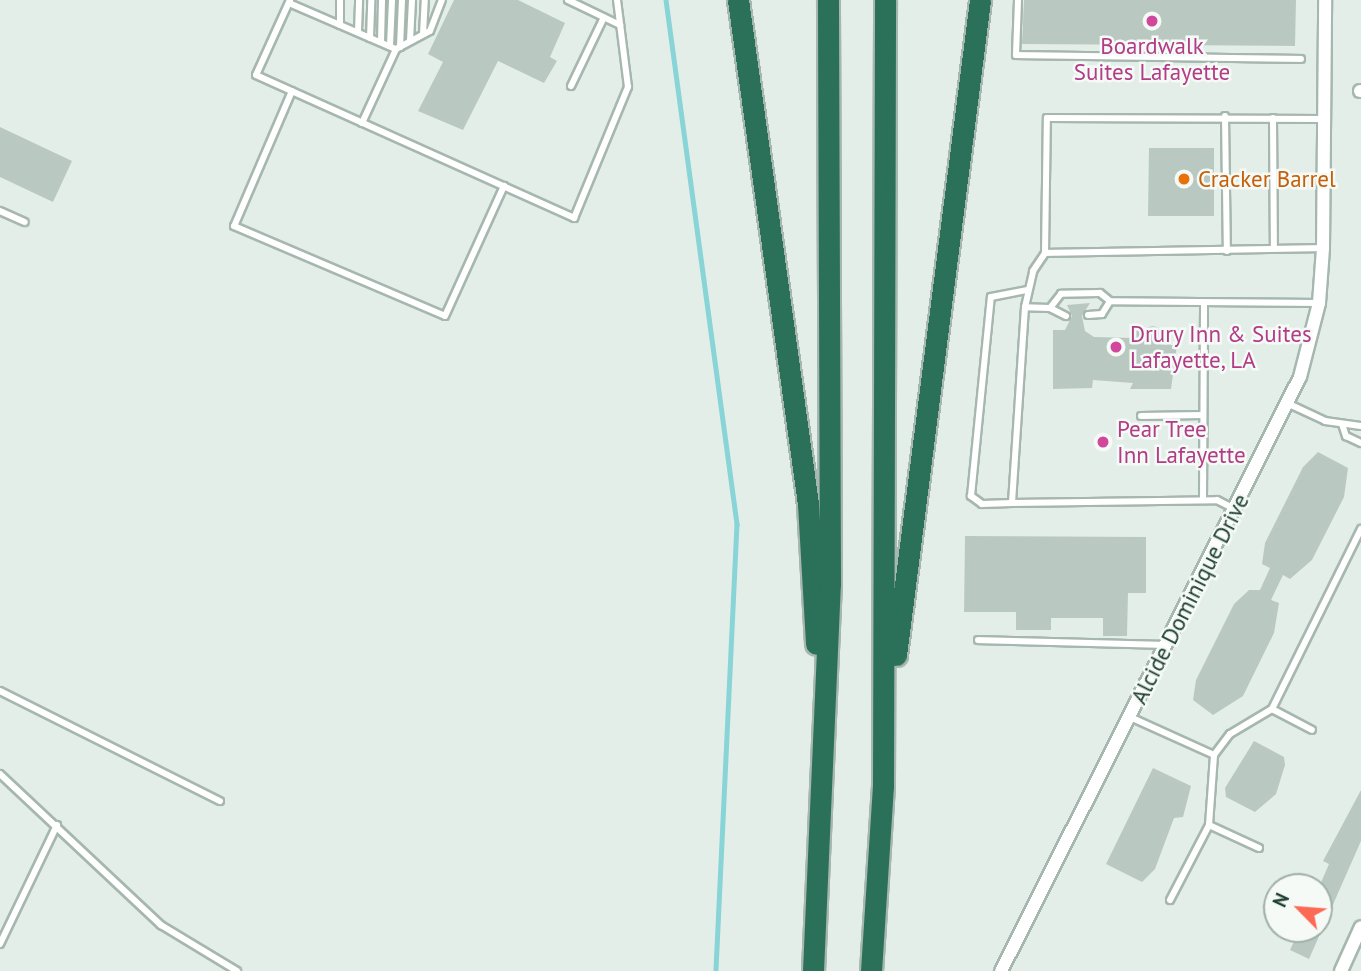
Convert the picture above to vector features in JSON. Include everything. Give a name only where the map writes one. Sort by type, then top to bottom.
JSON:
[{"type":"highway","points":[[738,0],[808,504],[821,814]]},
{"type":"highway","points":[[813,971],[830,584],[828,0]]},
{"type":"highway","points":[[883,786],[885,0]]},
{"type":"highway","points":[[871,971],[883,786],[914,484],[980,0]]},
{"type":"street","name":"Alcide Dominique Drive","points":[[1001,971],[1289,404],[1319,303],[1323,248],[1325,0]]},
{"type":"street","points":[[1342,971],[1361,927]]},
{"type":"lane","points":[[340,0],[340,25]]},
{"type":"lane","points":[[358,32],[359,0]]},
{"type":"lane","points":[[370,38],[371,0]]},
{"type":"lane","points":[[381,43],[382,0]]},
{"type":"lane","points":[[392,0],[395,47]]},
{"type":"lane","points":[[362,123],[395,47],[402,0]]},
{"type":"lane","points":[[410,41],[412,0]]},
{"type":"lane","points":[[423,34],[425,0]]},
{"type":"lane","points":[[435,18],[436,0]]},
{"type":"lane","points":[[442,0],[435,18],[423,34],[395,47],[290,1],[256,75],[574,218],[628,86],[617,0]]},
{"type":"lane","points":[[568,0],[620,25]]},
{"type":"lane","points":[[1018,0],[1016,55],[1301,59]]},
{"type":"lane","points":[[572,86],[604,17]]},
{"type":"lane","points":[[292,91],[234,226],[445,316],[504,186]]},
{"type":"lane","points":[[1012,503],[1026,290],[1045,253],[1047,118],[1225,116],[1325,119]]},
{"type":"lane","points":[[1225,116],[1227,251]]},
{"type":"lane","points":[[1273,118],[1274,248]]},
{"type":"lane","points":[[0,211],[24,222]]},
{"type":"lane","points":[[1045,253],[1323,248]]},
{"type":"lane","points":[[1026,290],[990,297],[971,496],[982,504],[1203,500],[1235,509]]},
{"type":"lane","points":[[1050,308],[1061,294],[1100,293],[1110,301],[1319,303]]},
{"type":"lane","points":[[1088,315],[1102,314],[1110,301]]},
{"type":"lane","points":[[1203,303],[1203,500]]},
{"type":"lane","points":[[1025,307],[1050,308],[1066,316]]},
{"type":"lane","points":[[1289,404],[1342,424],[1361,426]]},
{"type":"lane","points":[[1141,416],[1203,415]]},
{"type":"lane","points":[[1342,424],[1346,436],[1361,443]]},
{"type":"lane","points":[[1170,900],[1209,825],[1214,755],[1230,734],[1272,709],[1361,529]]},
{"type":"lane","points":[[978,640],[1166,645]]},
{"type":"lane","points":[[0,691],[220,801]]},
{"type":"lane","points":[[1272,709],[1312,730]]},
{"type":"lane","points":[[1130,717],[1214,755]]},
{"type":"lane","points":[[0,774],[161,925],[237,971]]},
{"type":"lane","points":[[0,944],[57,825]]},
{"type":"lane","points":[[1209,825],[1259,848]]},
{"type":"building","points":[[454,0],[518,0],[565,23],[550,57],[557,61],[544,83],[498,61],[463,130],[418,111],[443,62],[428,54]]},
{"type":"building","points":[[1024,0],[1296,0],[1295,46],[1022,44]]},
{"type":"building","points":[[0,127],[72,161],[53,202],[0,177]]},
{"type":"building","points":[[1149,148],[1214,148],[1214,216],[1148,216]]},
{"type":"building","name":"Drury Inn & Suites Lafayette, LA","points":[[1090,303],[1082,316],[1085,331],[1094,337],[1133,338],[1133,331],[1153,326],[1171,331],[1171,345],[1177,345],[1171,389],[1130,389],[1133,383],[1093,380],[1092,388],[1053,389],[1053,330],[1065,330],[1072,316],[1067,305]]},
{"type":"building","points":[[1318,452],[1348,468],[1344,497],[1312,560],[1290,579],[1283,575],[1271,600],[1279,603],[1274,633],[1243,696],[1213,715],[1193,700],[1196,680],[1234,604],[1249,590],[1260,590],[1270,568],[1262,564],[1265,543],[1303,467]]},
{"type":"building","points":[[965,536],[1146,537],[1146,593],[1128,593],[1127,636],[1103,636],[1103,618],[1051,618],[1051,630],[1016,630],[1016,612],[964,612]]},
{"type":"building","points":[[1254,741],[1284,757],[1285,765],[1276,794],[1255,812],[1226,797],[1225,788]]},
{"type":"building","points":[[1153,768],[1191,786],[1183,817],[1174,818],[1155,869],[1142,882],[1106,864]]},
{"type":"building","points":[[1361,790],[1361,841],[1333,905],[1333,873],[1325,873],[1329,864],[1323,861]]},
{"type":"building","points":[[1293,943],[1316,943],[1309,959],[1290,950]]},
{"type":"waterway","points":[[666,0],[737,524],[716,971]]},
{"type":"place","name":"Boardwalk Suites Lafayette","points":[[1152,21]]},
{"type":"place","name":"Cracker Barrel","points":[[1184,179]]},
{"type":"place","name":"Drury Inn & Suites Lafayette, LA","points":[[1116,347]]},
{"type":"place","name":"Pear Tree Inn Lafayette","points":[[1103,442]]}]
